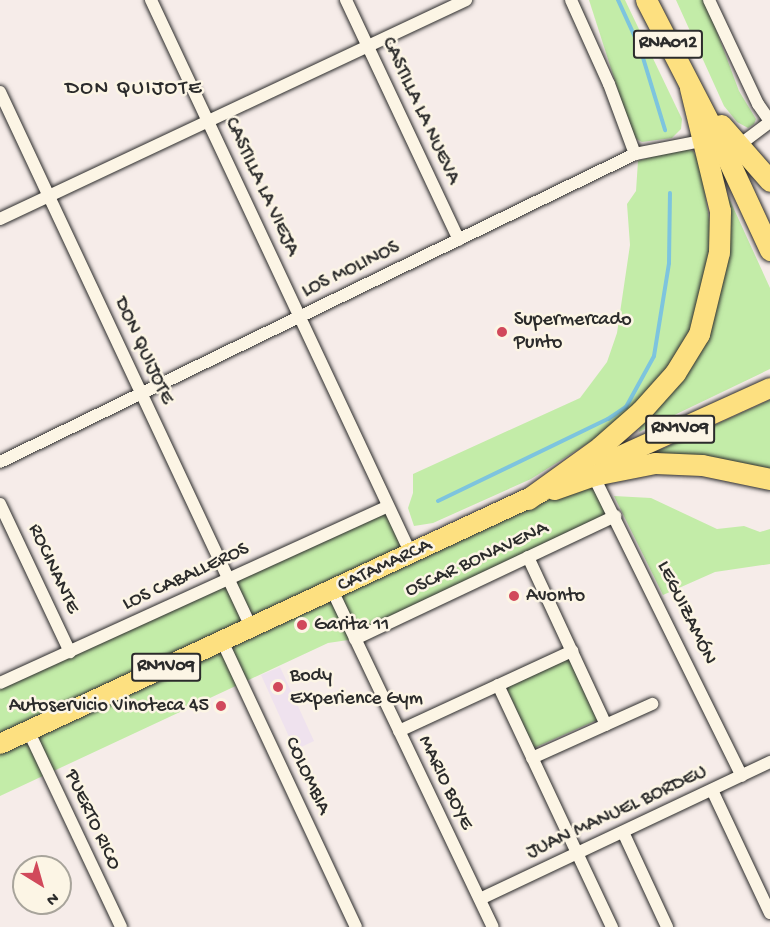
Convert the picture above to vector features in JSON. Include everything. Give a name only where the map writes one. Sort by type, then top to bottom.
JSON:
[{"type":"highway","name":"RNA012","points":[[646,0],[690,88],[720,138],[770,250]]},
{"type":"highway","points":[[720,138],[770,181]]},
{"type":"highway","points":[[528,499],[600,447],[641,411],[675,373],[699,334],[719,252],[720,138]]},
{"type":"highway","points":[[528,499],[592,472],[655,464],[702,465],[770,479]]},
{"type":"main road","name":"RN1V09","points":[[592,472],[770,388]]},
{"type":"main road","name":"CATAMARCA","points":[[0,744],[528,499]]},
{"type":"street","name":"CASTILLA LA VIEJA","points":[[151,0],[411,554]]},
{"type":"street","name":"CASTILLA LA NUEVA","points":[[346,0],[459,240]]},
{"type":"street","points":[[0,219],[466,0]]},
{"type":"street","points":[[571,0],[609,84],[635,154]]},
{"type":"street","points":[[709,0],[758,104],[770,122],[720,138]]},
{"type":"street","name":"DON QUIJOTE","points":[[0,92],[251,627]]},
{"type":"street","name":"LOS MOLINOS","points":[[0,462],[635,154],[720,138]]},
{"type":"street","name":"LEGUIZAMÓN","points":[[592,472],[742,776]]},
{"type":"street","name":"ROCINANTE","points":[[0,504],[70,651]]},
{"type":"street","name":"LOS CABALLEROS","points":[[0,683],[388,506]]},
{"type":"street","name":"OSCAR BONAVENA","points":[[355,639],[615,516]]},
{"type":"street","points":[[528,557],[606,724]]},
{"type":"street","name":"MARIO BOYE","points":[[332,590],[493,927]]},
{"type":"street","name":"COLOMBIA","points":[[222,641],[357,927]]},
{"type":"street","points":[[399,730],[572,651]]},
{"type":"street","points":[[498,685],[612,927]]},
{"type":"street","points":[[532,758],[652,704]]},
{"type":"street","name":"PUERTO RICO","points":[[28,730],[121,927]]},
{"type":"street","name":"JUAN MANUEL BORDEU","points":[[480,899],[770,762]]},
{"type":"street","points":[[712,790],[770,913]]},
{"type":"street","points":[[623,832],[667,927]]},
{"type":"shaded area","points":[[280,667],[314,741],[295,750],[261,675]]},
{"type":"green space","points":[[589,0],[625,0],[682,119],[681,129],[672,138],[642,142],[633,137]]},
{"type":"green space","points":[[676,0],[705,0],[739,91],[756,119],[754,124],[748,128],[737,122],[724,106]]},
{"type":"green space","points":[[681,148],[693,151],[700,163],[711,232],[705,289],[692,326],[656,387],[593,440],[531,479],[433,523],[414,526],[408,508],[413,493],[413,474],[580,398],[607,362],[617,333],[630,245],[627,204],[636,191],[638,161]]},
{"type":"green space","points":[[728,196],[770,288],[770,369],[639,432],[641,422],[698,345],[723,198]]},
{"type":"green space","points":[[770,400],[770,470],[712,458],[653,453]]},
{"type":"green space","points":[[594,475],[615,516],[355,639],[328,643],[0,796],[0,683],[388,506],[411,554]]},
{"type":"green space","points":[[614,496],[651,498],[717,529],[744,526],[760,532],[770,529],[770,564],[715,572],[663,595]]},
{"type":"green space","points":[[569,659],[597,720],[534,748],[506,687]]},
{"type":"waterway","points":[[618,0],[640,48],[665,130]]},
{"type":"waterway","points":[[438,501],[608,419],[626,407],[654,356],[669,263],[670,193]]},
{"type":"place","name":"Supermercado Punto","points":[[502,332]]},
{"type":"place","name":"Avonto","points":[[514,596]]},
{"type":"place","name":"Garita 11","points":[[302,625]]},
{"type":"place","name":"Body Experience Gym","points":[[278,687]]},
{"type":"place","name":"Autoservicio Vinoteca 45","points":[[221,706]]},
{"type":"district","name":"DON QUIJOTE","points":[[134,90]]}]
